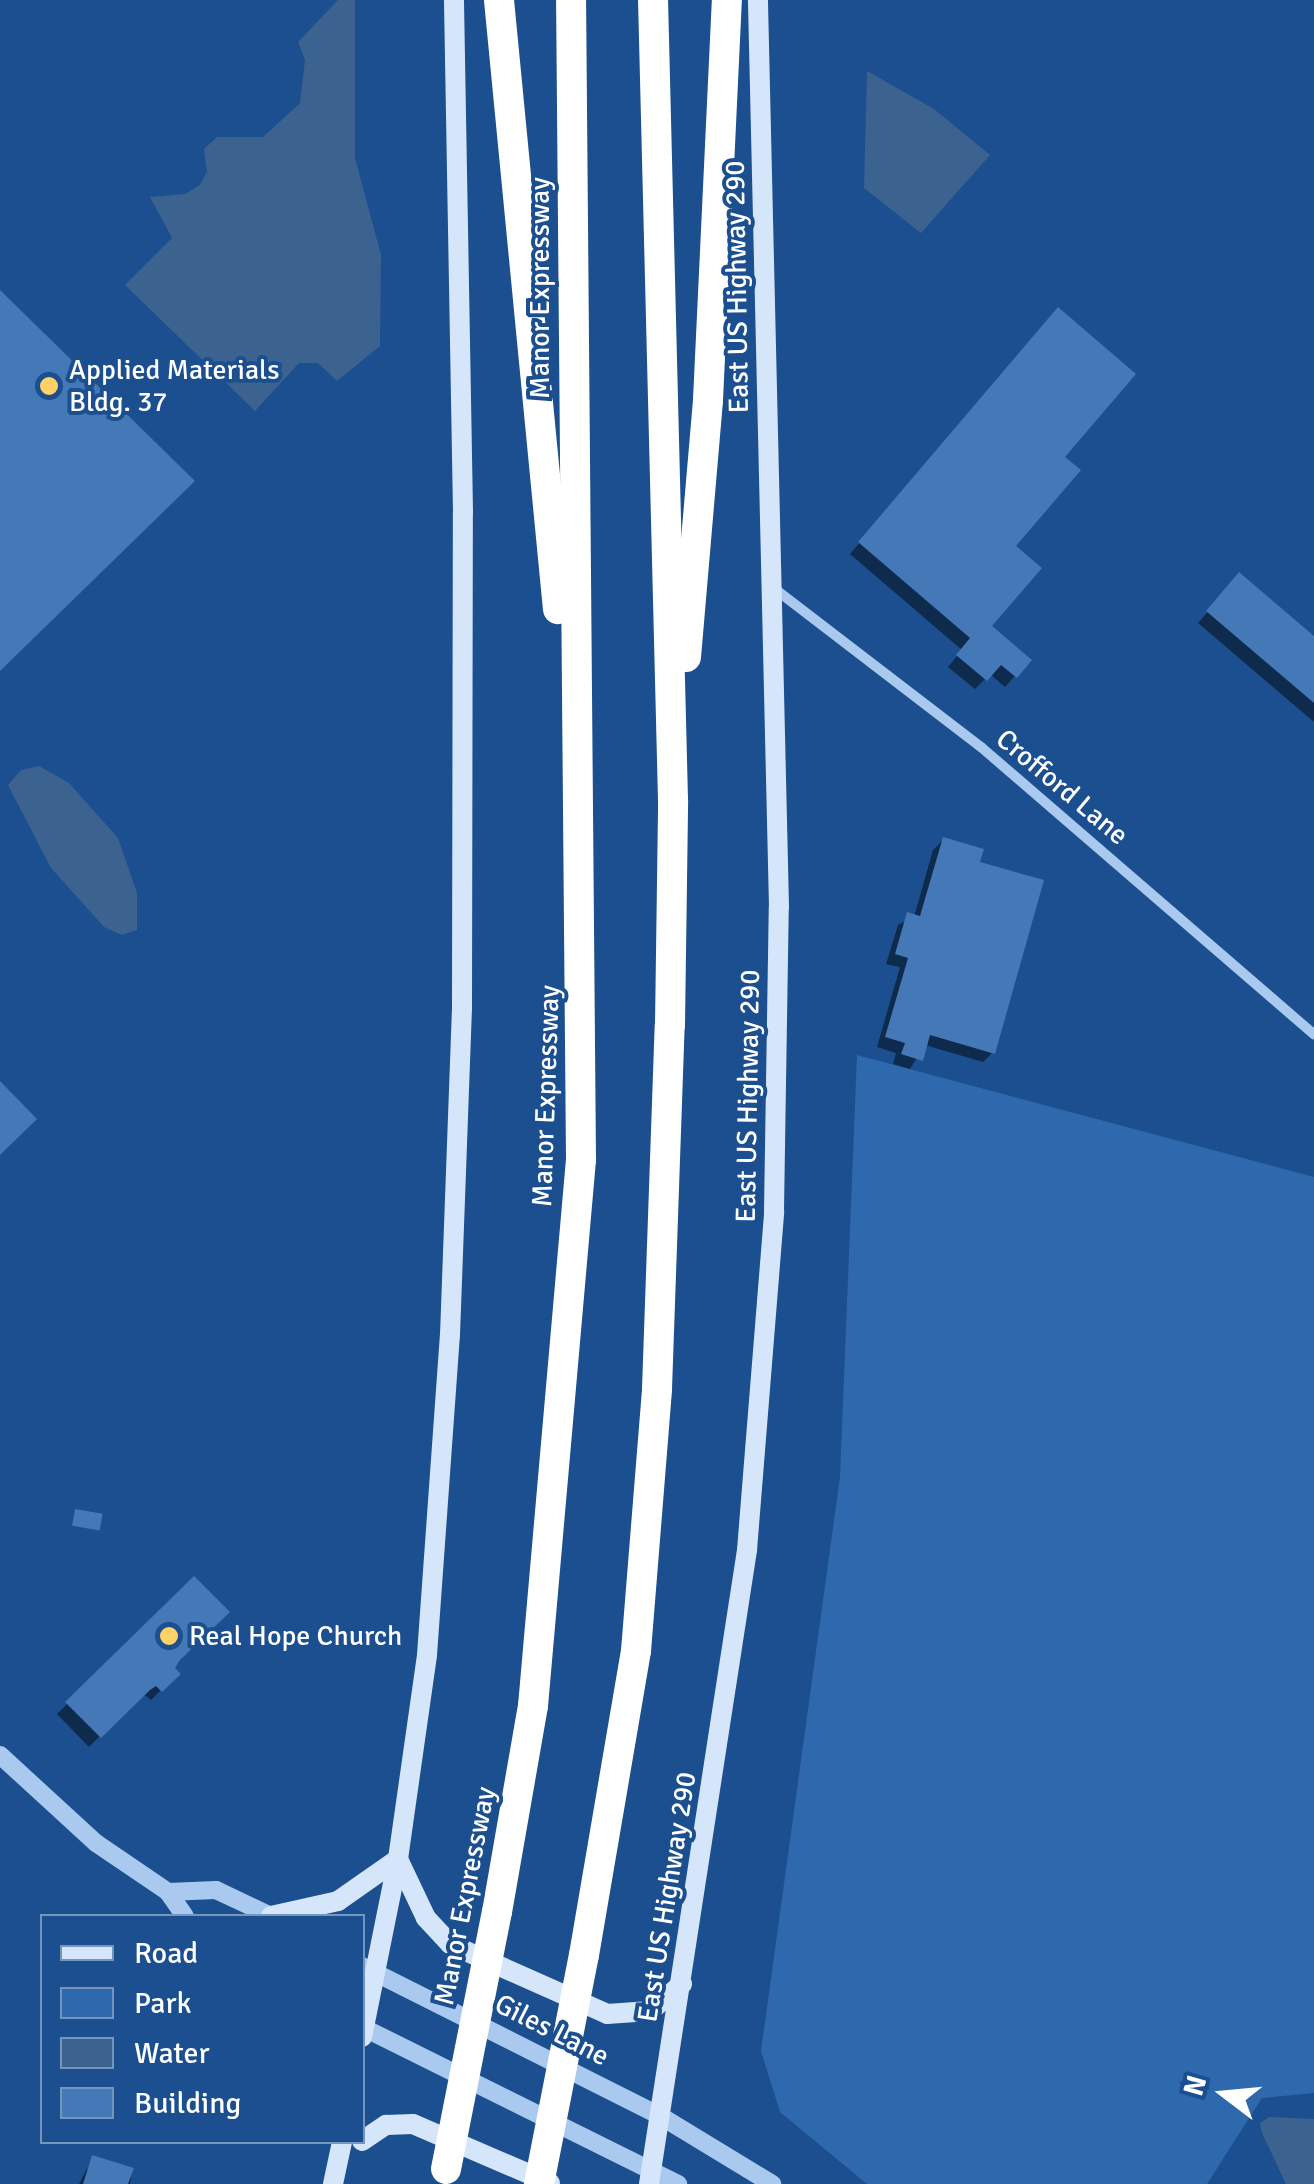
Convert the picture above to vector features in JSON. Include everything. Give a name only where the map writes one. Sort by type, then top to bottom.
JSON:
[{"type":"highway","points":[[499,0],[576,757]]},
{"type":"highway","name":"Manor Expressway","points":[[444,2177],[533,1706],[580,1160],[571,0]]},
{"type":"highway","points":[[653,0],[674,800]]},
{"type":"highway","points":[[539,2184],[584,1955],[636,1651],[655,1408],[674,800],[708,400],[727,0]]},
{"type":"main road","points":[[365,2011],[369,1970],[398,1860],[427,1655],[450,1335],[462,1010],[463,512],[454,0]]},
{"type":"main road","name":"East US Highway 290","points":[[651,2176],[748,1550],[774,1212],[779,907],[758,0]]},
{"type":"main road","points":[[280,1914],[338,1901],[398,1860]]},
{"type":"main road","points":[[398,1860],[426,1918],[450,1944],[607,2014],[650,2010],[682,1984]]},
{"type":"main road","points":[[365,2139],[386,2126],[414,2124],[552,2184]]},
{"type":"main road","points":[[338,2163],[359,2144]]},
{"type":"street","name":"Crofford Lane","points":[[771,586],[982,747],[1314,1034]]},
{"type":"street","points":[[0,1755],[96,1843],[168,1892],[184,1914]]},
{"type":"street","points":[[168,1892],[216,1890],[267,1914]]},
{"type":"street","name":"Giles Lane","points":[[369,1970],[662,2118],[772,2184]]},
{"type":"street","points":[[365,2032],[651,2176],[678,2184]]},
{"type":"green space","points":[[857,1055],[1314,1177],[1314,2093],[1262,2098],[1207,2184],[867,2184],[780,2112],[761,2051],[840,1477]]},
{"type":"water","points":[[338,0],[355,0],[355,158],[381,255],[380,346],[337,381],[318,363],[299,363],[255,411],[125,285],[172,238],[150,197],[185,194],[200,185],[207,172],[204,149],[217,137],[263,137],[300,103],[305,60],[298,42]]},
{"type":"water","points":[[867,71],[934,109],[990,155],[921,233],[864,188]]},
{"type":"water","points":[[39,766],[69,783],[118,838],[137,893],[137,930],[122,935],[104,927],[51,868],[8,785],[21,770]]},
{"type":"water","points":[[1269,2117],[1314,2119],[1314,2184],[1286,2184],[1262,2133],[1260,2123]]},
{"type":"building","name":"Applied Materials Bldg. 37","points":[[0,290],[195,481],[0,671]]},
{"type":"building","points":[[1058,307],[1136,374],[1065,457],[1081,470],[1016,546],[1042,568],[992,626],[1032,660],[1017,678],[1001,665],[987,681],[956,655],[970,638],[858,542]]},
{"type":"building","points":[[1239,572],[1314,636],[1314,703],[1206,611]]},
{"type":"building","points":[[943,837],[984,849],[980,862],[1044,880],[995,1054],[930,1035],[923,1061],[901,1054],[905,1043],[885,1037],[908,958],[895,954],[907,912],[920,916]]},
{"type":"building","points":[[0,1081],[37,1119],[0,1155]]},
{"type":"building","points":[[75,1509],[103,1514],[100,1531],[72,1526]]},
{"type":"building","name":"Real Hope Church","points":[[194,1576],[230,1612],[180,1660],[175,1668],[181,1674],[162,1692],[156,1686],[150,1690],[101,1738],[65,1702]]},
{"type":"building","points":[[92,2155],[134,2168],[128,2184],[83,2184]]},
{"type":"place","name":"Applied Materials Bldg. 37","points":[[49,386]]},
{"type":"place","name":"Real Hope Church","points":[[169,1636]]}]
